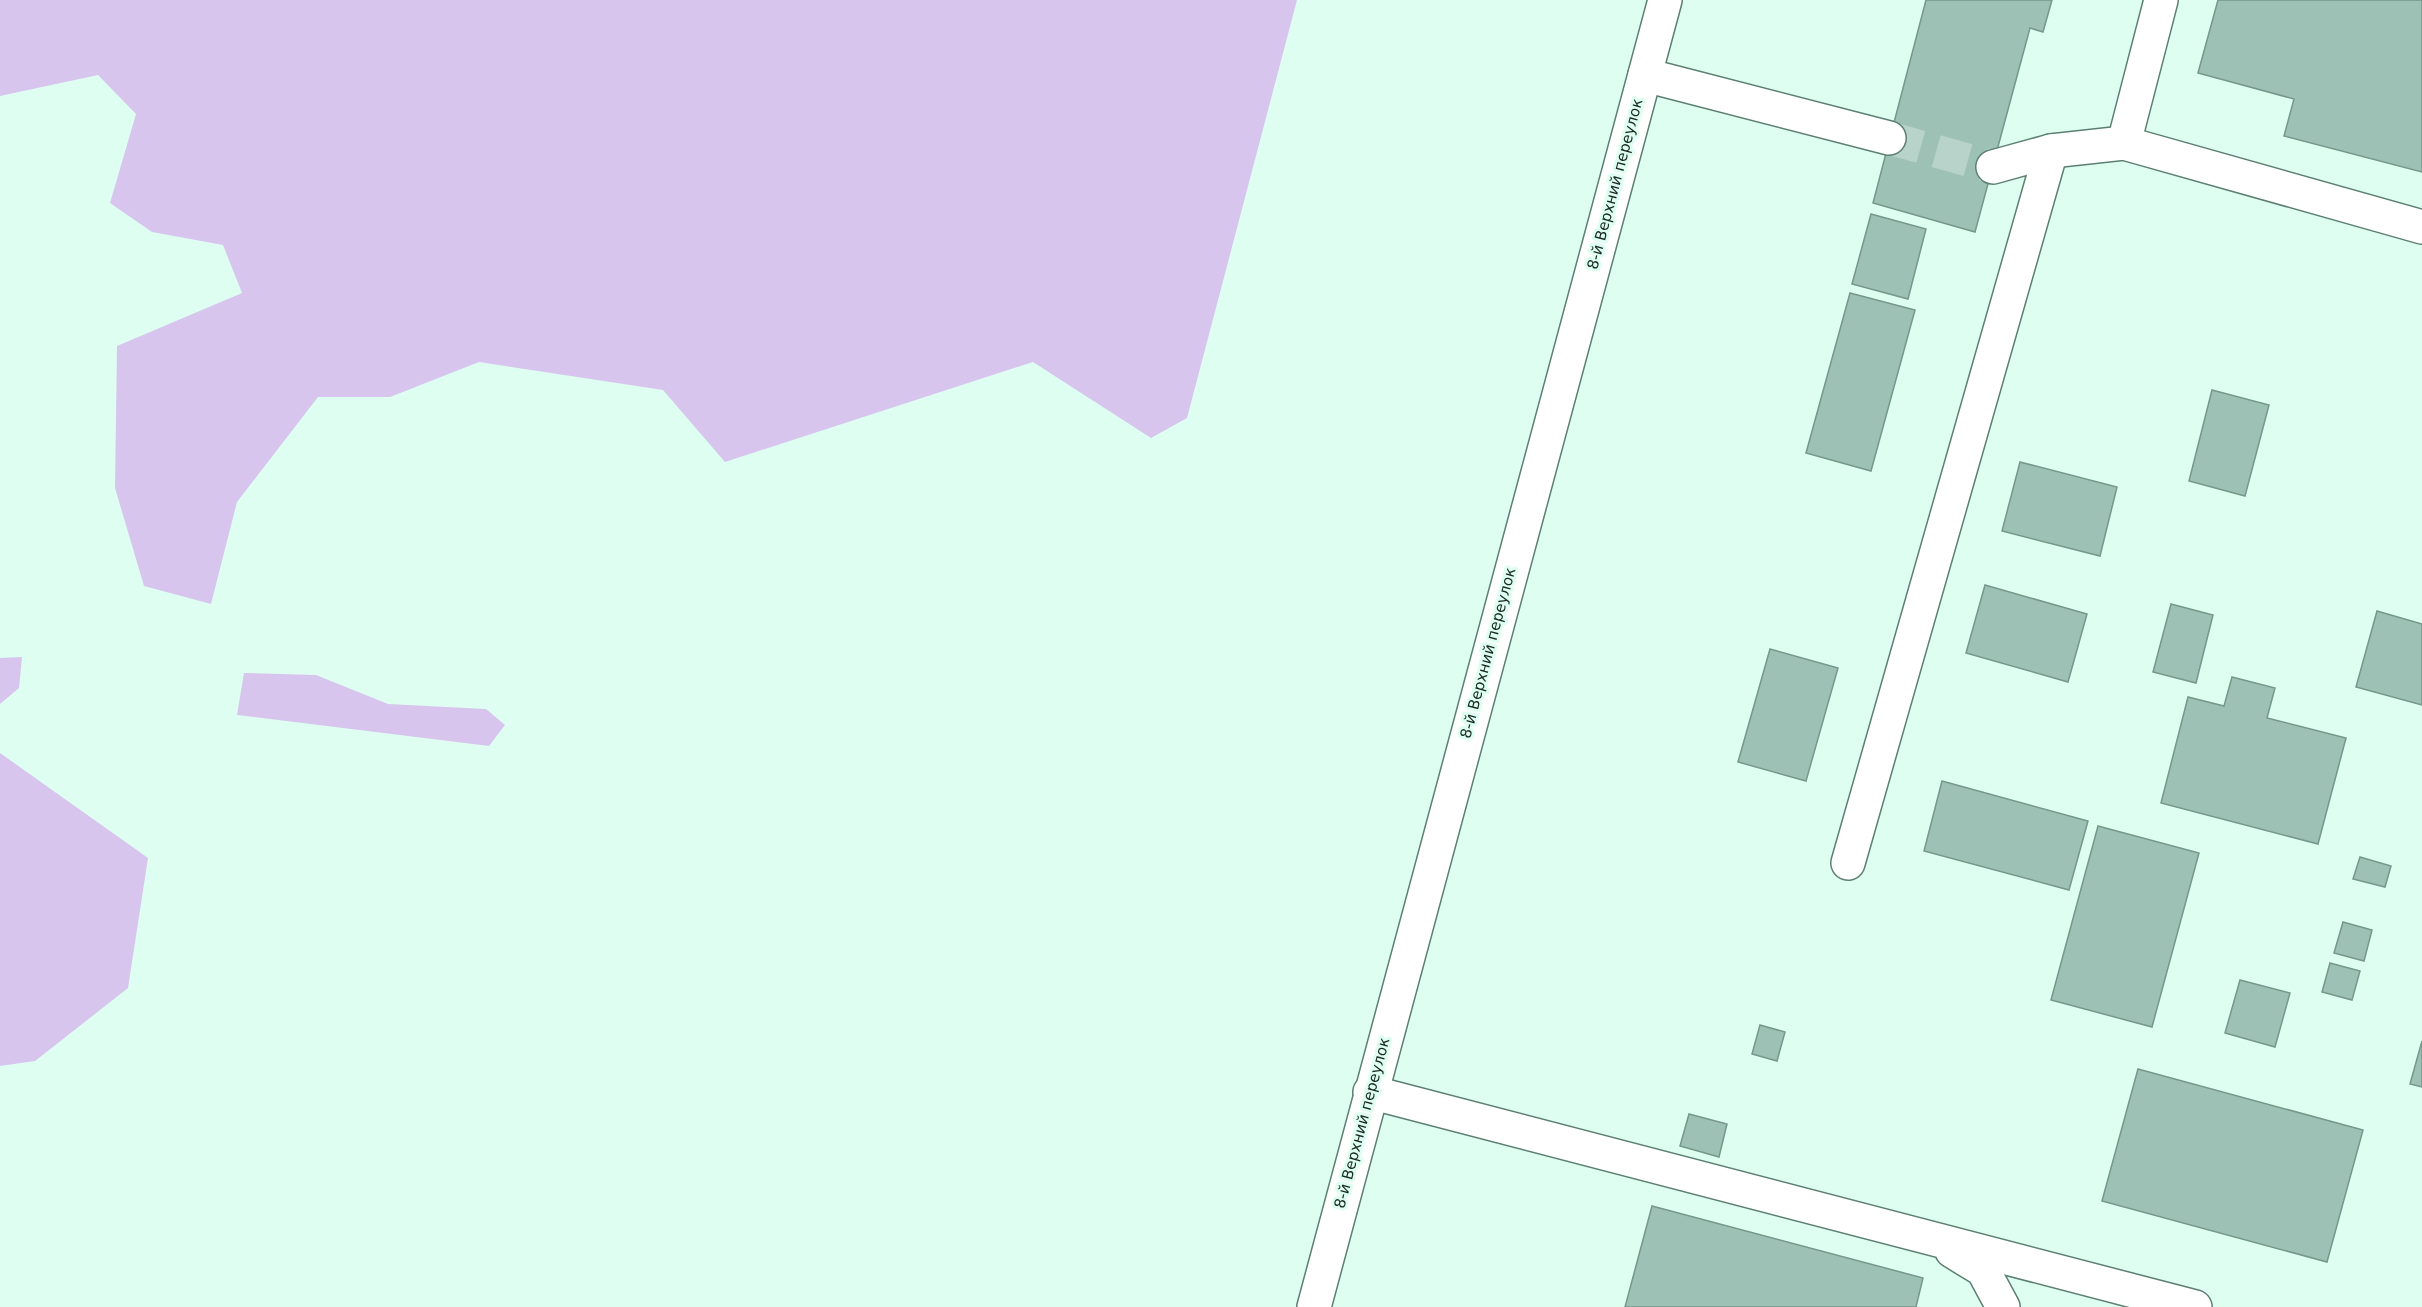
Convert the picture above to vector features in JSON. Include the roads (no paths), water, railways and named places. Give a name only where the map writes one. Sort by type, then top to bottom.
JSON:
[{"type":"street","name":"8-й Верхний переулок","points":[[1314,1307],[1665,0]]},
{"type":"street","points":[[2124,143],[2161,0]]},
{"type":"street","points":[[1645,75],[1889,138]]},
{"type":"street","points":[[1993,167],[2051,151],[2124,143],[2422,227]]},
{"type":"street","points":[[1848,863],[2051,151]]},
{"type":"street","points":[[1370,1092],[2195,1307]]},
{"type":"street","points":[[1924,1235],[1983,1270],[2003,1307]]},
{"type":"tunnel","points":[[1889,138],[1993,167]]}]
